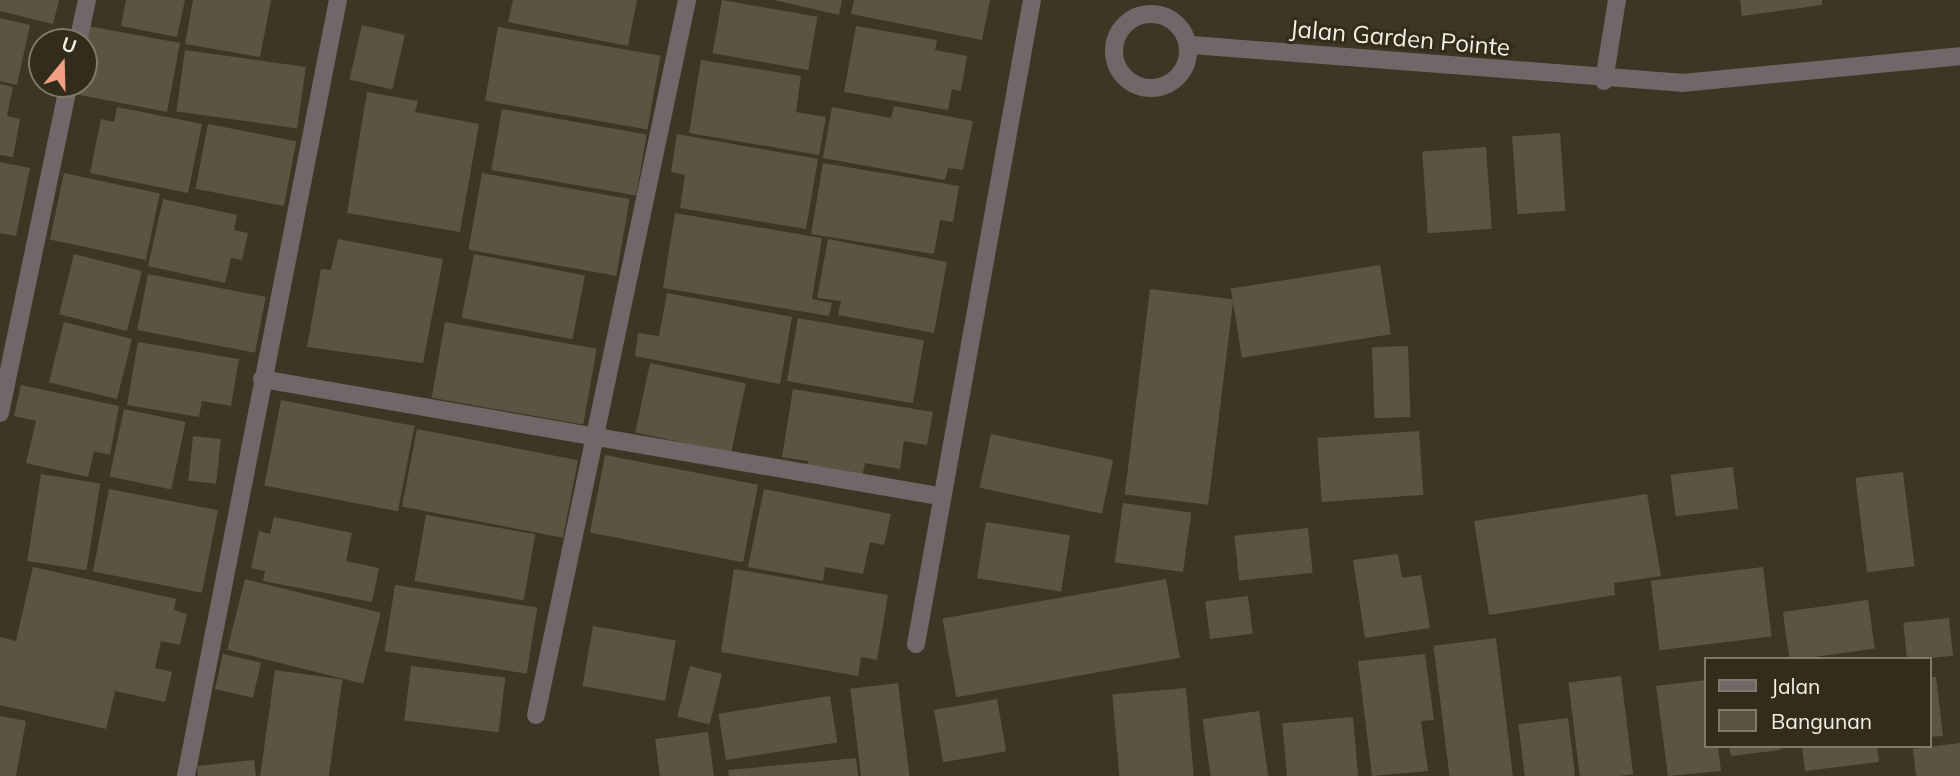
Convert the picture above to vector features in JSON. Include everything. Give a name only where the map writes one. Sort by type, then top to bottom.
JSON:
[{"type":"street","points":[[81,28],[87,0]]},
{"type":"street","points":[[186,776],[338,0]]},
{"type":"street","points":[[536,715],[597,439],[687,0]]},
{"type":"street","points":[[916,644],[939,496],[1032,0]]},
{"type":"street","points":[[1604,81],[1617,0]]},
{"type":"street","points":[[1146,14],[1171,19],[1192,45],[1177,75],[1151,89],[1125,80],[1115,56],[1121,30],[1146,14]]},
{"type":"street","name":"Jalan Garden Pointe","points":[[1192,45],[1604,81],[1754,79],[1960,56]]},
{"type":"street","points":[[0,413],[66,98]]},
{"type":"street","points":[[262,379],[939,496]]},
{"type":"building","points":[[0,0],[59,0],[53,24],[0,11]]},
{"type":"building","points":[[126,0],[185,0],[177,37],[121,26]]},
{"type":"building","points":[[193,0],[271,0],[260,57],[185,44]]},
{"type":"building","points":[[513,0],[637,0],[628,46],[508,22]]},
{"type":"building","points":[[722,0],[818,17],[808,70],[713,53]]},
{"type":"building","points":[[774,0],[842,0],[839,15]]},
{"type":"building","points":[[854,0],[990,0],[982,40],[851,14]]},
{"type":"building","points":[[1740,0],[1822,0],[1822,5],[1742,16]]},
{"type":"building","points":[[0,18],[30,25],[17,85],[0,81]]},
{"type":"building","points":[[362,25],[405,35],[392,89],[349,80]]},
{"type":"building","points":[[88,26],[180,43],[167,112],[95,98],[98,98],[98,28]]},
{"type":"building","points":[[856,26],[937,40],[935,50],[967,56],[961,91],[952,89],[948,110],[844,92]]},
{"type":"building","points":[[498,27],[660,56],[647,130],[485,101]]},
{"type":"building","points":[[185,50],[306,67],[297,128],[176,111]]},
{"type":"building","points":[[701,60],[801,76],[796,112],[826,117],[819,155],[689,133]]},
{"type":"building","points":[[0,84],[13,87],[7,116],[20,119],[13,157],[0,155]]},
{"type":"building","points":[[367,92],[418,101],[415,112],[479,124],[460,232],[347,213]]},
{"type":"building","points":[[894,106],[973,121],[963,170],[948,168],[945,180],[823,158],[832,107],[891,118]]},
{"type":"building","points":[[117,107],[202,124],[188,193],[90,173],[101,119],[114,122]]},
{"type":"building","points":[[502,109],[647,135],[636,196],[491,170]]},
{"type":"building","points":[[208,124],[296,141],[284,206],[195,189]]},
{"type":"building","points":[[1560,133],[1565,211],[1518,214],[1512,136]]},
{"type":"building","points":[[677,134],[818,159],[806,229],[680,208],[685,175],[671,172]]},
{"type":"building","points":[[1486,147],[1492,229],[1428,233],[1422,151]]},
{"type":"building","points":[[0,162],[30,168],[16,236],[0,233]]},
{"type":"building","points":[[823,163],[959,186],[953,222],[940,220],[934,254],[811,234]]},
{"type":"building","points":[[64,173],[160,193],[146,260],[50,240]]},
{"type":"building","points":[[482,173],[630,199],[616,276],[468,250]]},
{"type":"building","points":[[163,199],[237,215],[234,230],[248,233],[242,260],[231,258],[225,283],[148,266]]},
{"type":"building","points":[[675,213],[822,238],[812,299],[832,303],[829,316],[663,288]]},
{"type":"building","points":[[338,239],[443,259],[423,363],[307,347],[321,269],[331,270]]},
{"type":"building","points":[[828,239],[947,262],[934,333],[838,315],[841,301],[817,298]]},
{"type":"building","points":[[74,254],[142,271],[127,331],[59,314]]},
{"type":"building","points":[[474,254],[585,276],[573,339],[462,318]]},
{"type":"building","points":[[1380,265],[1391,334],[1242,358],[1231,289]]},
{"type":"building","points":[[148,274],[266,297],[255,353],[137,330]]},
{"type":"building","points":[[1150,289],[1233,299],[1208,505],[1125,494]]},
{"type":"building","points":[[667,293],[792,317],[780,384],[635,356],[638,333],[659,336]]},
{"type":"building","points":[[798,318],[924,340],[913,403],[787,381]]},
{"type":"building","points":[[64,322],[132,339],[117,399],[49,382]]},
{"type":"building","points":[[445,322],[597,349],[583,425],[432,398]]},
{"type":"building","points":[[138,342],[239,359],[231,406],[202,401],[199,417],[127,405]]},
{"type":"building","points":[[1408,346],[1410,417],[1374,418],[1372,347]]},
{"type":"building","points":[[650,363],[746,383],[731,453],[635,432]]},
{"type":"building","points":[[21,385],[119,406],[110,455],[94,451],[88,477],[26,463],[36,421],[14,416]]},
{"type":"building","points":[[793,389],[933,412],[927,445],[904,441],[900,469],[865,463],[862,478],[807,470],[808,461],[782,457]]},
{"type":"building","points":[[281,400],[415,426],[398,511],[264,485]]},
{"type":"building","points":[[124,409],[186,422],[171,490],[110,476]]},
{"type":"building","points":[[417,429],[578,460],[563,538],[402,507]]},
{"type":"building","points":[[1419,431],[1423,495],[1322,502],[1317,438]]},
{"type":"building","points":[[991,434],[1113,460],[1102,514],[980,488]]},
{"type":"building","points":[[193,436],[221,439],[216,484],[188,481]]},
{"type":"building","points":[[605,455],[758,485],[743,562],[590,533]]},
{"type":"building","points":[[1733,467],[1738,509],[1676,516],[1670,475]]},
{"type":"building","points":[[1903,472],[1915,566],[1867,572],[1855,478]]},
{"type":"building","points":[[41,474],[100,483],[86,570],[27,561]]},
{"type":"building","points":[[109,489],[218,510],[202,593],[93,571]]},
{"type":"building","points":[[764,489],[891,514],[884,545],[870,542],[863,574],[825,567],[823,581],[748,567]]},
{"type":"building","points":[[1647,494],[1661,576],[1614,583],[1615,595],[1489,615],[1474,521]]},
{"type":"building","points":[[1123,503],[1191,513],[1183,572],[1115,562]]},
{"type":"building","points":[[426,515],[535,534],[524,600],[414,581]]},
{"type":"building","points":[[274,517],[352,533],[346,561],[379,568],[372,602],[263,581],[265,571],[251,568],[259,531],[270,534]]},
{"type":"building","points":[[986,522],[1070,535],[1061,592],[977,578]]},
{"type":"building","points":[[1308,528],[1313,573],[1239,580],[1234,536]]},
{"type":"building","points":[[1398,554],[1402,578],[1421,575],[1430,628],[1365,638],[1353,560]]},
{"type":"building","points":[[33,567],[176,599],[174,610],[187,614],[180,645],[161,641],[155,668],[172,672],[165,702],[115,691],[106,729],[0,705],[0,637],[16,641]]},
{"type":"building","points":[[1763,567],[1772,636],[1659,650],[1651,581]]},
{"type":"building","points":[[734,569],[888,595],[877,660],[861,657],[858,676],[721,652]]},
{"type":"building","points":[[245,579],[381,613],[363,684],[227,650]]},
{"type":"building","points":[[1166,579],[1180,658],[956,697],[942,618]]},
{"type":"building","points":[[395,585],[537,608],[527,674],[385,651]]},
{"type":"building","points":[[1248,596],[1253,634],[1210,639],[1205,601]]},
{"type":"building","points":[[1868,600],[1875,649],[1815,657],[1789,657],[1783,612]]},
{"type":"building","points":[[1949,618],[1953,656],[1907,657],[1903,623]]},
{"type":"building","points":[[593,626],[676,641],[665,701],[582,686]]},
{"type":"building","points":[[1496,638],[1513,776],[1449,776],[1433,646]]},
{"type":"building","points":[[223,654],[261,663],[253,698],[215,689]]},
{"type":"building","points":[[1425,654],[1434,720],[1421,721],[1428,771],[1372,776],[1358,661]]},
{"type":"building","points":[[411,666],[505,678],[499,732],[404,721]]},
{"type":"building","points":[[690,666],[722,674],[709,724],[677,716]]},
{"type":"building","points":[[275,670],[342,679],[329,776],[260,776]]},
{"type":"building","points":[[1621,676],[1633,774],[1580,776],[1568,682]]},
{"type":"building","points":[[1932,677],[1936,677],[1943,736],[1932,737]]},
{"type":"building","points":[[1704,680],[1704,748],[1718,748],[1721,771],[1668,776],[1656,686]]},
{"type":"building","points":[[898,683],[909,776],[861,776],[850,689]]},
{"type":"building","points":[[1186,688],[1194,776],[1119,776],[1112,694]]},
{"type":"building","points":[[830,696],[837,742],[726,760],[718,714]]},
{"type":"building","points":[[997,699],[1006,751],[943,762],[934,710]]},
{"type":"building","points":[[1259,711],[1268,776],[1211,776],[1203,719]]},
{"type":"building","points":[[0,716],[26,721],[16,776],[0,776]]},
{"type":"building","points":[[1353,717],[1358,776],[1287,776],[1282,723]]},
{"type":"building","points":[[1568,718],[1575,776],[1525,776],[1518,724]]},
{"type":"building","points":[[708,732],[714,776],[660,776],[655,739]]},
{"type":"building","points":[[1960,743],[1960,776],[1916,776],[1913,749]]},
{"type":"building","points":[[1729,748],[1781,750],[1731,756]]},
{"type":"building","points":[[1802,748],[1877,748],[1879,762],[1805,771]]},
{"type":"building","points":[[856,758],[858,776],[729,776],[728,770]]},
{"type":"building","points":[[254,760],[256,776],[198,776],[197,766]]}]
